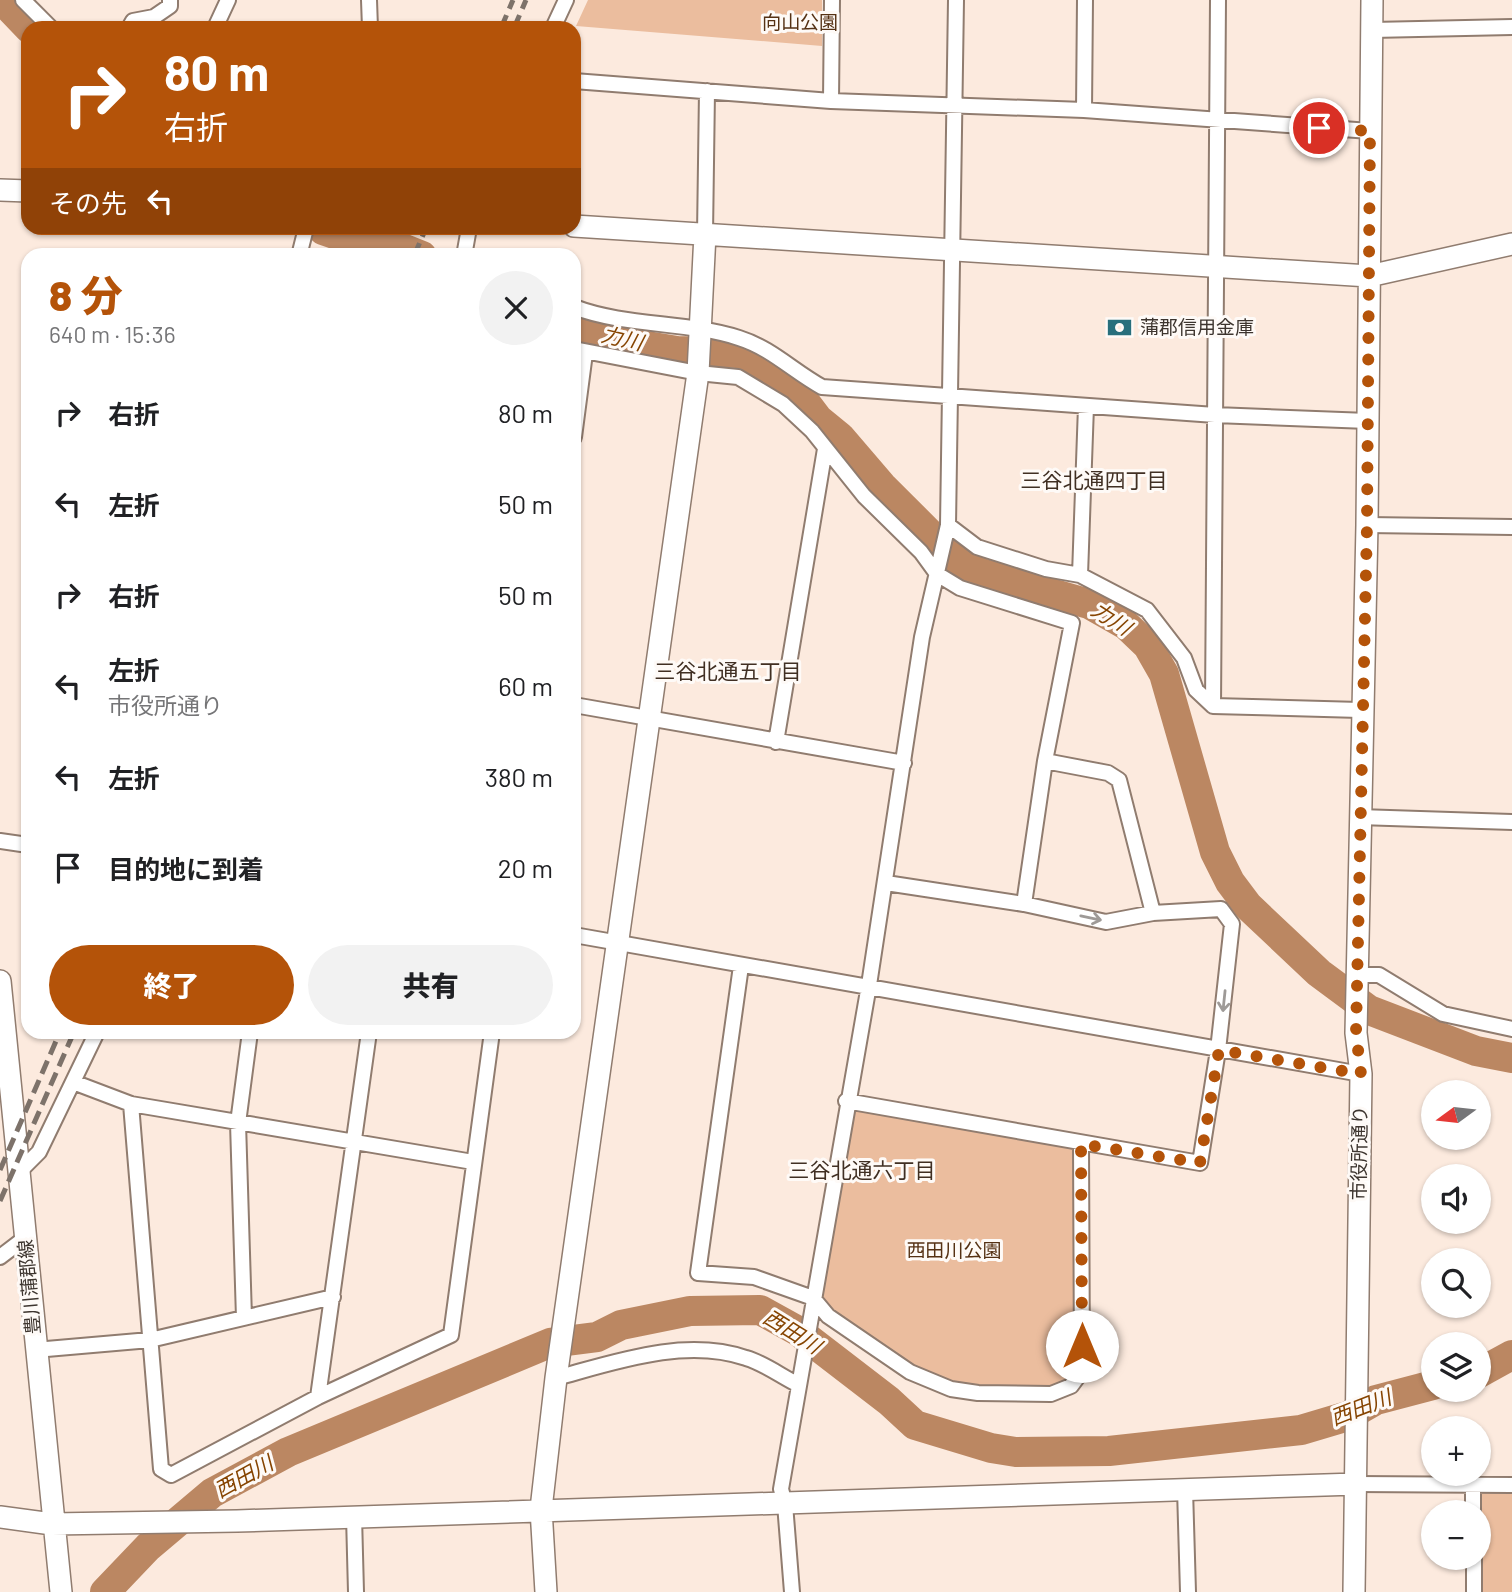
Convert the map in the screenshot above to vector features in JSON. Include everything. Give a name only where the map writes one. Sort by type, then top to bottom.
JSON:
[{"type":"street","points":[[23,0],[44,21]]},
{"type":"street","points":[[133,21],[154,17],[170,6],[170,0]]},
{"type":"street","points":[[218,21],[228,0]]},
{"type":"street","points":[[369,0],[370,21]]},
{"type":"street","points":[[556,21],[566,0]]},
{"type":"street","points":[[831,101],[832,0]]},
{"type":"street","points":[[792,1592],[785,1504],[781,1489],[846,1101],[886,883],[922,637],[947,528],[952,396],[956,0]]},
{"type":"street","points":[[1084,110],[1085,0]]},
{"type":"street","points":[[1213,706],[1218,0]]},
{"type":"street","name":"市役所通り","points":[[1354,1592],[1361,1074],[1356,1033],[1360,710],[1367,525],[1372,0]]},
{"type":"street","points":[[1371,30],[1512,27]]},
{"type":"street","points":[[581,82],[831,101],[1084,110],[1370,131]]},
{"type":"street","points":[[546,1592],[541,1510],[557,1371],[698,373],[702,334],[707,91]]},
{"type":"street","points":[[0,190],[21,191]]},
{"type":"street","points":[[581,226],[1368,276],[1512,244]]},
{"type":"street","points":[[581,309],[702,334],[736,337],[761,347],[822,387],[1215,415],[1368,421]]},
{"type":"street","points":[[581,351],[698,373],[737,377],[783,404],[812,431],[864,496],[960,588],[1072,623],[1045,761],[1024,904]]},
{"type":"street","points":[[1080,575],[1086,405]]},
{"type":"street","points":[[776,742],[825,449]]},
{"type":"street","points":[[1367,525],[1512,527]]},
{"type":"street","points":[[947,528],[976,547],[1046,569],[1080,575],[1147,610],[1184,658],[1196,690],[1213,706],[1360,710]]},
{"type":"street","points":[[581,706],[904,763]]},
{"type":"street","points":[[1045,761],[1108,773],[1119,780],[1153,913]]},
{"type":"street","points":[[1359,817],[1512,822]]},
{"type":"street","points":[[0,841],[21,844]]},
{"type":"street","points":[[846,1101],[1200,1163],[1219,1050],[1232,924],[1221,909],[1153,913],[1106,922],[1024,904],[886,883]]},
{"type":"street","points":[[581,936],[1361,1074]]},
{"type":"street","points":[[741,966],[698,1273],[754,1277],[812,1304],[911,1372],[951,1389],[978,1394],[1051,1394],[1071,1386],[1082,1371],[1081,1144]]},
{"type":"street","points":[[1358,975],[1379,975],[1443,1014],[1512,1029]]},
{"type":"street","name":"豊川蒲郡線","points":[[0,981],[52,1524],[61,1591]]},
{"type":"street","points":[[19,1172],[39,1152],[94,1039]]},
{"type":"street","points":[[244,1318],[238,1123],[249,1039]]},
{"type":"street","points":[[318,1397],[368,1039]]},
{"type":"street","points":[[131,1104],[161,1469],[171,1475],[318,1397],[451,1335],[491,1039]]},
{"type":"street","points":[[73,1082],[131,1104],[473,1161]]},
{"type":"street","points":[[0,1257],[25,1238]]},
{"type":"street","points":[[35,1350],[150,1340],[333,1297]]},
{"type":"street","points":[[557,1371],[650,1354],[697,1351],[746,1357],[799,1388]]},
{"type":"street","points":[[0,1517],[52,1524],[237,1521],[1185,1489],[1355,1476],[1421,1480]]},
{"type":"street","points":[[1491,1483],[1512,1476]]},
{"type":"street","points":[[1491,1484],[1512,1485]]},
{"type":"street","points":[[1185,1489],[1188,1592]]},
{"type":"street","points":[[354,1516],[356,1592]]},
{"type":"street","points":[[1474,1570],[1474,1592]]},
{"type":"green space","name":"向山公園","points":[[588,0],[822,0],[822,46],[581,26],[581,21],[578,21]]},
{"type":"green space","name":"西田川公園","points":[[846,1101],[1081,1144],[1082,1371],[1071,1386],[978,1393],[910,1372],[813,1299]]},
{"type":"green space","points":[[1512,1485],[1512,1592],[1474,1592],[1476,1570],[1491,1570],[1491,1500],[1475,1500],[1473,1486]]},
{"type":"waterway","name":"力川","points":[[2,0],[22,21]]},
{"type":"waterway","name":"力川","points":[[337,235],[349,239],[377,238],[402,248]]},
{"type":"waterway","name":"力川","points":[[581,330],[617,341],[677,351],[737,353],[790,382],[818,419],[840,437],[882,486],[957,561],[981,573],[1089,604],[1126,625],[1148,646],[1164,674],[1215,852],[1230,882],[1248,906],[1319,973],[1369,1010],[1476,1051],[1512,1058]]},
{"type":"waterway","name":"西田川","points":[[105,1592],[148,1547],[212,1493],[288,1452],[550,1343],[597,1337],[621,1325],[690,1311],[760,1310],[798,1331],[889,1401],[915,1425],[991,1448],[1016,1452],[1109,1451],[1301,1430],[1348,1416],[1376,1400],[1421,1388]]},
{"type":"waterway","name":"西田川","points":[[1491,1366],[1512,1355]]},
{"type":"railway","points":[[504,21],[513,0]]},
{"type":"railway","points":[[517,21],[526,0]]},
{"type":"railway","points":[[417,248],[423,235]]},
{"type":"railway","points":[[0,1170],[57,1039]]},
{"type":"railway","points":[[0,1201],[71,1039]]},
{"type":"place","name":"蒲郡信用金庫","points":[[1120,327]]},
{"type":"district","name":"三谷北通四丁目","points":[[1094,481]]},
{"type":"district","name":"三谷北通五丁目","points":[[728,672]]},
{"type":"district","name":"三谷北通六丁目","points":[[862,1171]]},
{"type":"route","points":[[1082,1346],[1081,1144],[1200,1163],[1219,1050],[1361,1074],[1356,1033],[1360,710],[1367,525],[1370,131],[1319,128]]}]
